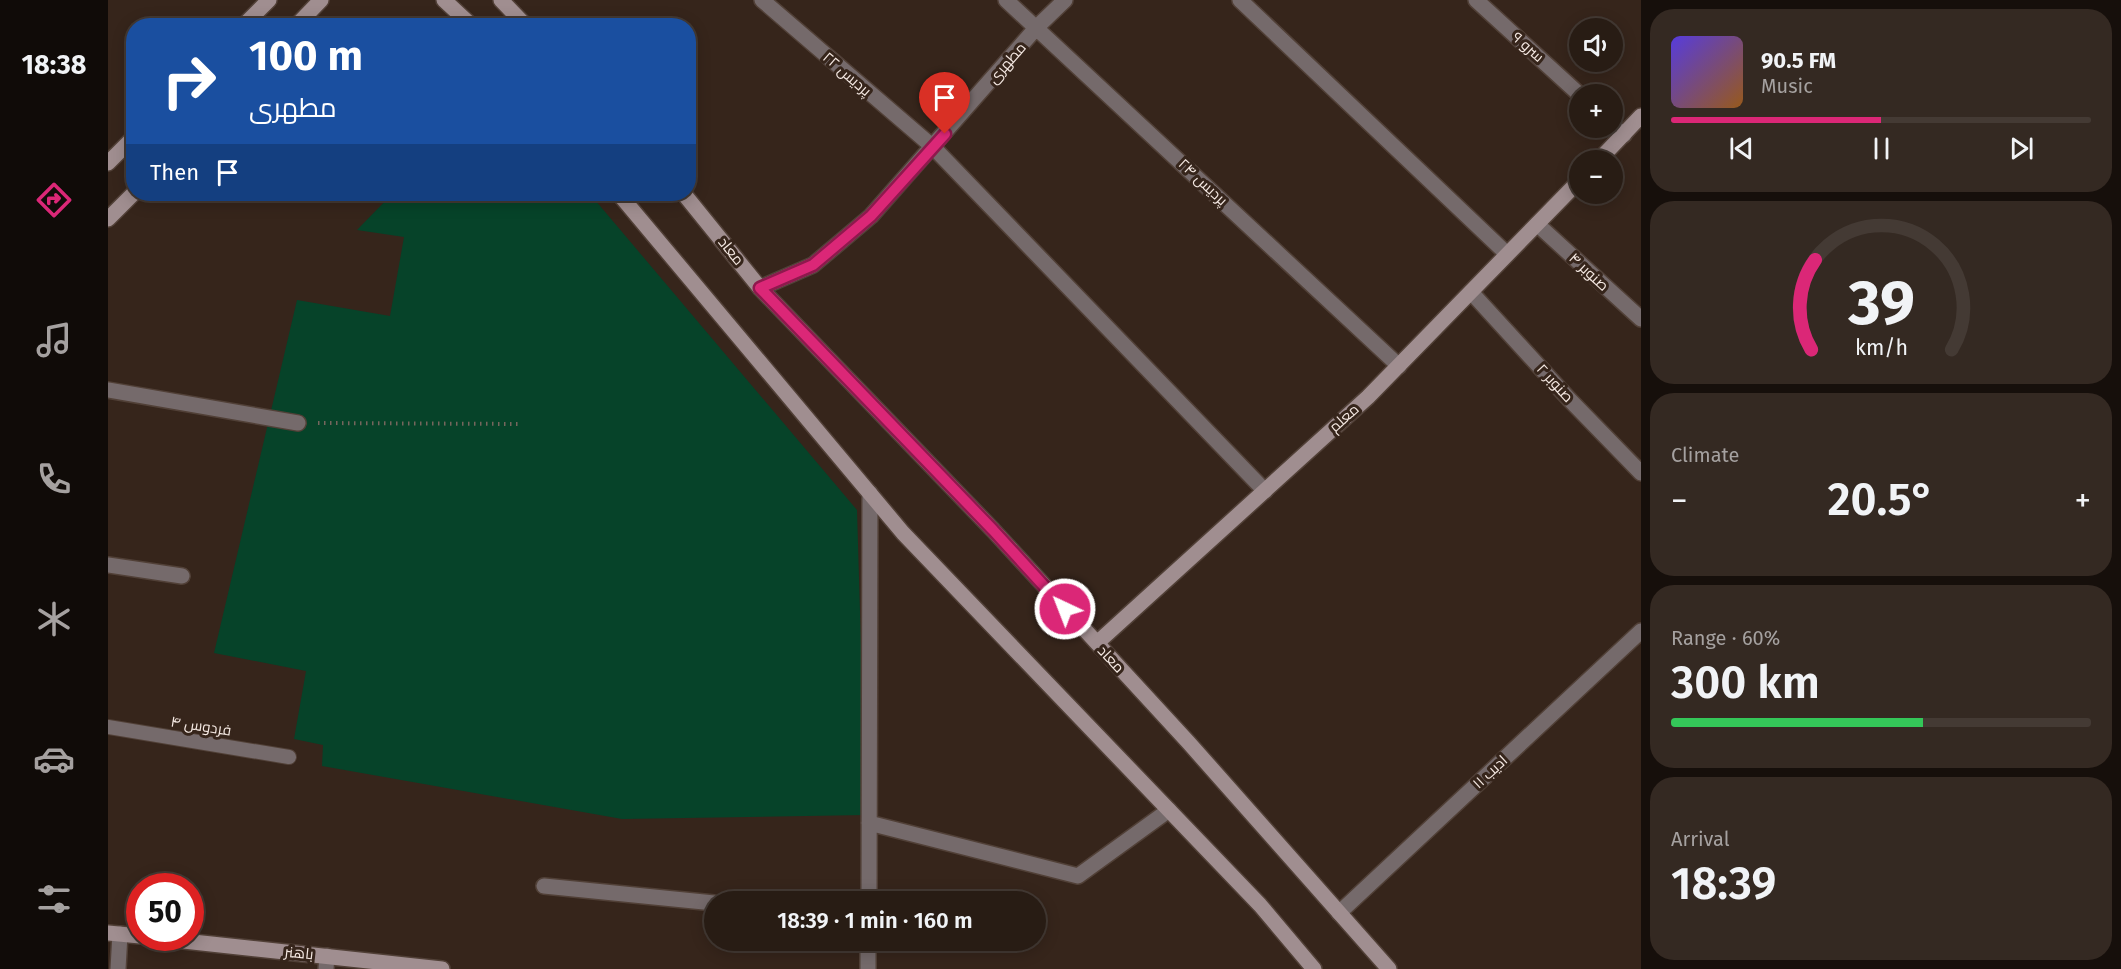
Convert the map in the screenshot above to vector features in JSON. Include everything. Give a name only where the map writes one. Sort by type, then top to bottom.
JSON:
[{"type":"main road","points":[[251,18],[269,0]]},
{"type":"main road","points":[[304,18],[321,0]]},
{"type":"main road","points":[[444,0],[463,18]]},
{"type":"main road","points":[[501,0],[518,18]]},
{"type":"main road","points":[[1623,127],[1641,116]]},
{"type":"main road","points":[[108,163],[126,145]]},
{"type":"main road","name":"معلم","points":[[1097,643],[1368,397],[1569,191]]},
{"type":"main road","points":[[108,219],[126,201]]},
{"type":"main road","points":[[625,201],[903,533],[1260,905],[1314,969]]},
{"type":"main road","name":"معاد","points":[[690,201],[760,288],[993,530],[1189,743],[1389,969]]},
{"type":"main road","name":"باهنر","points":[[204,945],[326,962],[442,969]]},
{"type":"street","name":"پردیس ۲۲","points":[[762,0],[933,147],[1265,490]]},
{"type":"street","name":"پردیس ۲۴","points":[[1006,0],[1399,366]]},
{"type":"street","name":"مطهری","points":[[760,288],[813,265],[871,216],[1037,27],[1065,0]]},
{"type":"street","points":[[1240,0],[1507,254]]},
{"type":"street","name":"سرو ۹","points":[[1476,0],[1569,85]]},
{"type":"street","name":"صنوبر ۴","points":[[1537,224],[1641,319]]},
{"type":"street","name":"صنوبر ۲","points":[[1471,291],[1569,399],[1641,473]]},
{"type":"street","points":[[108,390],[298,423]]},
{"type":"street","points":[[869,891],[870,493]]},
{"type":"street","points":[[108,565],[182,576]]},
{"type":"street","name":"ادیب ۱۱","points":[[1339,912],[1641,631]]},
{"type":"street","points":[[869,824],[1078,876],[1169,810]]},
{"type":"street","points":[[544,886],[704,902]]},
{"type":"street","points":[[114,933],[118,969]]},
{"type":"street","points":[[868,951],[868,969]]},
{"type":"lane","name":"فردوس ۴","points":[[108,727],[289,757]]},
{"type":"path","points":[[298,423],[521,424]]},
{"type":"green space","points":[[385,201],[596,201],[857,510],[866,815],[622,819],[322,766],[323,745],[294,739],[306,671],[214,653],[297,300],[390,316],[404,237],[357,230]]},
{"type":"route","points":[[945,134],[871,216],[813,265],[760,288],[993,530],[1065,609]]}]
